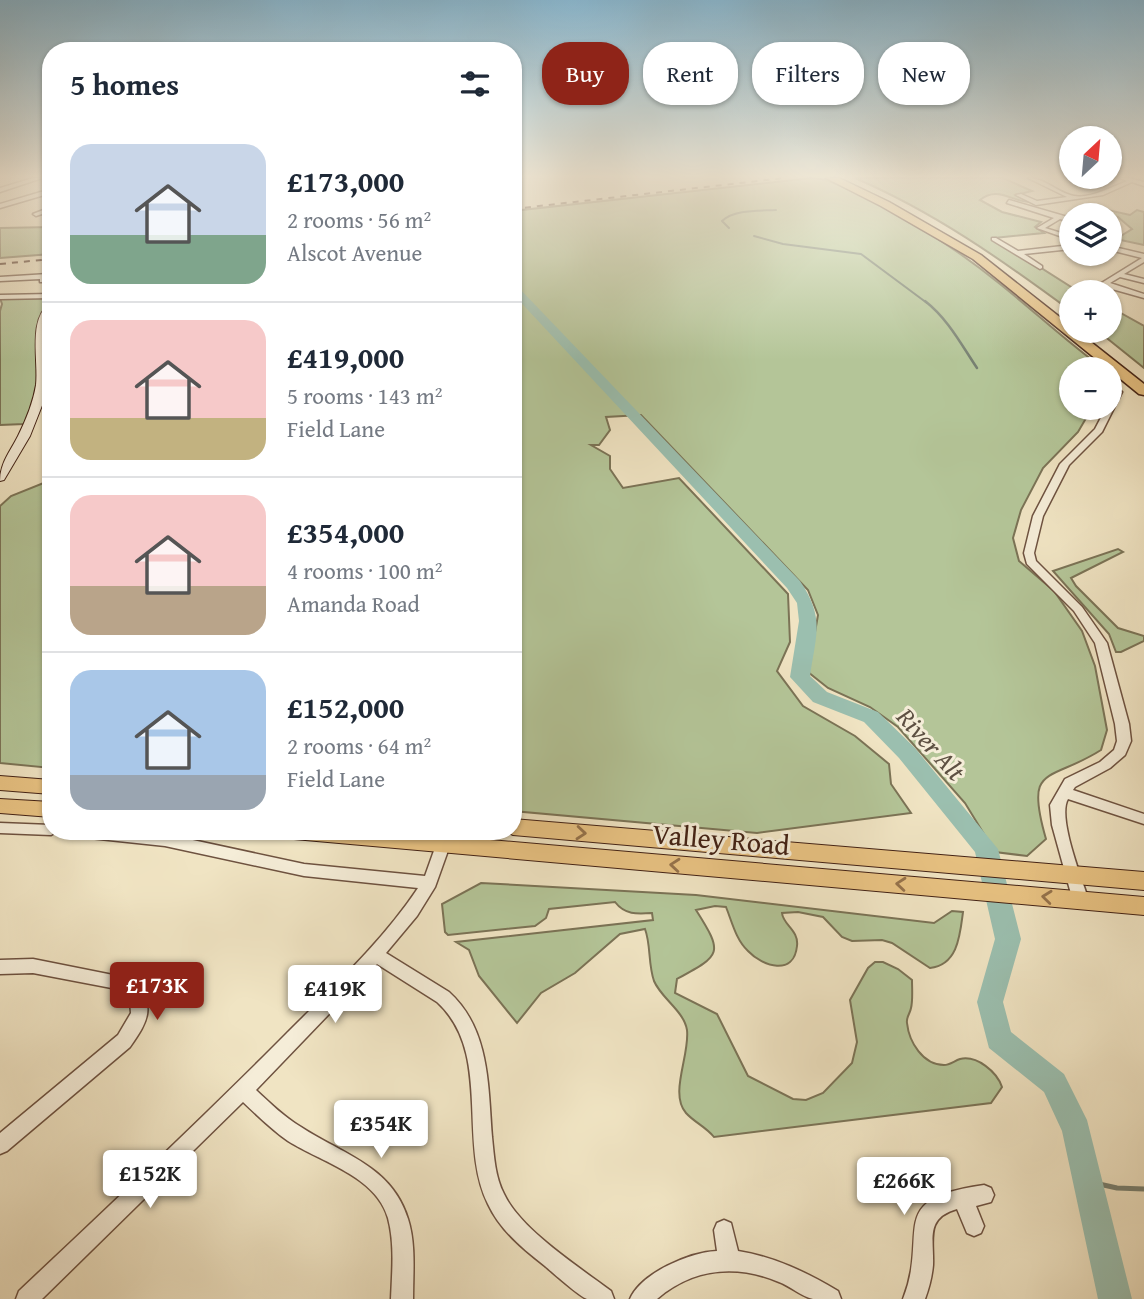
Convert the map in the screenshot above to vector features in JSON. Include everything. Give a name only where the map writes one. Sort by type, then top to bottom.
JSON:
[{"type":"highway","points":[[946,239],[977,257],[1144,391]]},
{"type":"highway","points":[[961,239],[984,252],[1059,310]]},
{"type":"highway","points":[[1100,343],[1144,377]]},
{"type":"main road","points":[[0,477],[30,426],[41,390],[42,334]]},
{"type":"main road","points":[[0,783],[42,786]]},
{"type":"main road","points":[[0,806],[42,809]]},
{"type":"main road","name":"Valley Road","points":[[522,829],[1144,881]]},
{"type":"main road","name":"Valley Road","points":[[466,840],[1144,906]]},
{"type":"street","points":[[994,239],[1040,267]]},
{"type":"street","points":[[1018,253],[1059,248]]},
{"type":"street","points":[[1122,251],[1144,257]]},
{"type":"street","points":[[1111,280],[1144,257]]},
{"type":"street","points":[[1119,275],[1144,281]]},
{"type":"street","points":[[0,279],[42,277]]},
{"type":"street","points":[[1122,289],[1144,296]]},
{"type":"street","points":[[0,297],[42,296]]},
{"type":"street","points":[[1081,901],[1059,824],[1057,805],[1062,792],[1070,783],[1105,765],[1120,752],[1124,741],[1122,724],[1101,643],[1078,609],[1031,562],[1031,538],[1038,516],[1065,464],[1099,430],[1104,420]]},
{"type":"street","points":[[1062,792],[1144,818]]},
{"type":"street","points":[[0,828],[42,830]]},
{"type":"street","points":[[165,840],[304,870],[430,883]]},
{"type":"street","points":[[27,1299],[243,1090],[375,955],[430,883],[445,840]]},
{"type":"street","points":[[375,955],[443,997],[456,1010],[468,1030],[475,1053],[485,1165],[495,1199],[513,1224],[603,1299]]},
{"type":"street","points":[[0,967],[33,966],[127,984],[138,996],[141,1008],[137,1023],[124,1041],[0,1145]]},
{"type":"street","points":[[243,1090],[290,1131],[353,1165],[371,1178],[385,1194],[398,1221],[402,1299]]},
{"type":"street","points":[[914,1299],[923,1269],[923,1235],[927,1213],[940,1202],[984,1195]]},
{"type":"street","points":[[963,1198],[974,1226]]},
{"type":"street","points":[[724,1230],[729,1260]]},
{"type":"street","points":[[641,1299],[653,1286],[690,1265],[729,1260],[776,1269],[830,1299]]},
{"type":"green space","points":[[0,239],[42,239],[42,255],[0,258]]},
{"type":"green space","points":[[522,239],[937,239],[984,271],[1059,334],[1059,343],[1070,343],[1088,357],[1059,357],[1059,420],[1085,420],[1078,432],[1043,468],[1021,510],[1013,538],[1019,561],[1054,591],[1082,631],[1095,666],[1107,730],[1101,750],[1046,778],[1040,786],[1038,798],[1046,839],[1027,856],[995,852],[965,803],[898,727],[870,707],[828,688],[808,672],[818,615],[808,590],[641,415],[606,417],[610,430],[599,445],[591,445],[610,456],[610,469],[623,488],[679,478],[788,594],[790,642],[777,671],[803,706],[855,736],[889,764],[891,784],[911,813],[757,833],[522,812]]},
{"type":"green space","points":[[968,239],[995,239],[1060,280],[1059,302]]},
{"type":"green space","points":[[1122,239],[1144,239],[1144,245],[1122,240]]},
{"type":"green space","points":[[42,297],[42,314],[38,324],[38,373],[24,424],[0,425],[0,298]]},
{"type":"green space","points":[[1122,314],[1144,326],[1144,368],[1113,343],[1122,343]]},
{"type":"green space","points":[[42,484],[42,767],[0,763],[0,506],[11,496]]},
{"type":"green space","points":[[1118,549],[1123,552],[1071,578],[1118,628],[1144,636],[1144,641],[1121,652],[1116,652],[1109,634],[1053,571]]},
{"type":"green space","points":[[481,883],[696,895],[934,923],[952,911],[963,912],[959,939],[952,955],[939,966],[930,968],[892,943],[882,940],[852,941],[842,937],[823,917],[798,912],[782,913],[796,936],[797,946],[790,962],[777,966],[754,957],[744,947],[726,907],[696,910],[711,936],[714,952],[702,964],[677,979],[675,993],[717,1014],[748,1076],[793,1099],[806,1100],[823,1093],[852,1063],[857,1042],[850,1000],[868,968],[875,962],[883,962],[912,980],[912,1005],[907,1023],[918,1051],[936,1064],[950,1064],[966,1058],[979,1062],[991,1070],[1002,1087],[991,1103],[714,1137],[689,1116],[681,1105],[679,1096],[687,1030],[682,1017],[654,981],[645,929],[620,934],[575,973],[541,993],[517,1023],[479,976],[469,950],[456,942],[653,920],[652,913],[627,911],[615,902],[549,909],[546,918],[535,926],[448,935],[445,932],[442,904]]},
{"type":"waterway","points":[[763,239],[783,244],[861,254],[927,303]]},
{"type":"waterway","name":"River Alt","points":[[522,298],[794,585],[806,603],[808,621],[800,677],[820,697],[871,717],[907,753],[986,849],[1008,939],[990,1002],[999,1039],[1054,1083],[1077,1130],[1115,1299]]},
{"type":"waterway","points":[[925,301],[947,324],[977,368]]},
{"type":"waterway","points":[[1090,1182],[1117,1188],[1144,1189]]},
{"type":"railway","points":[[0,264],[42,260]]}]
